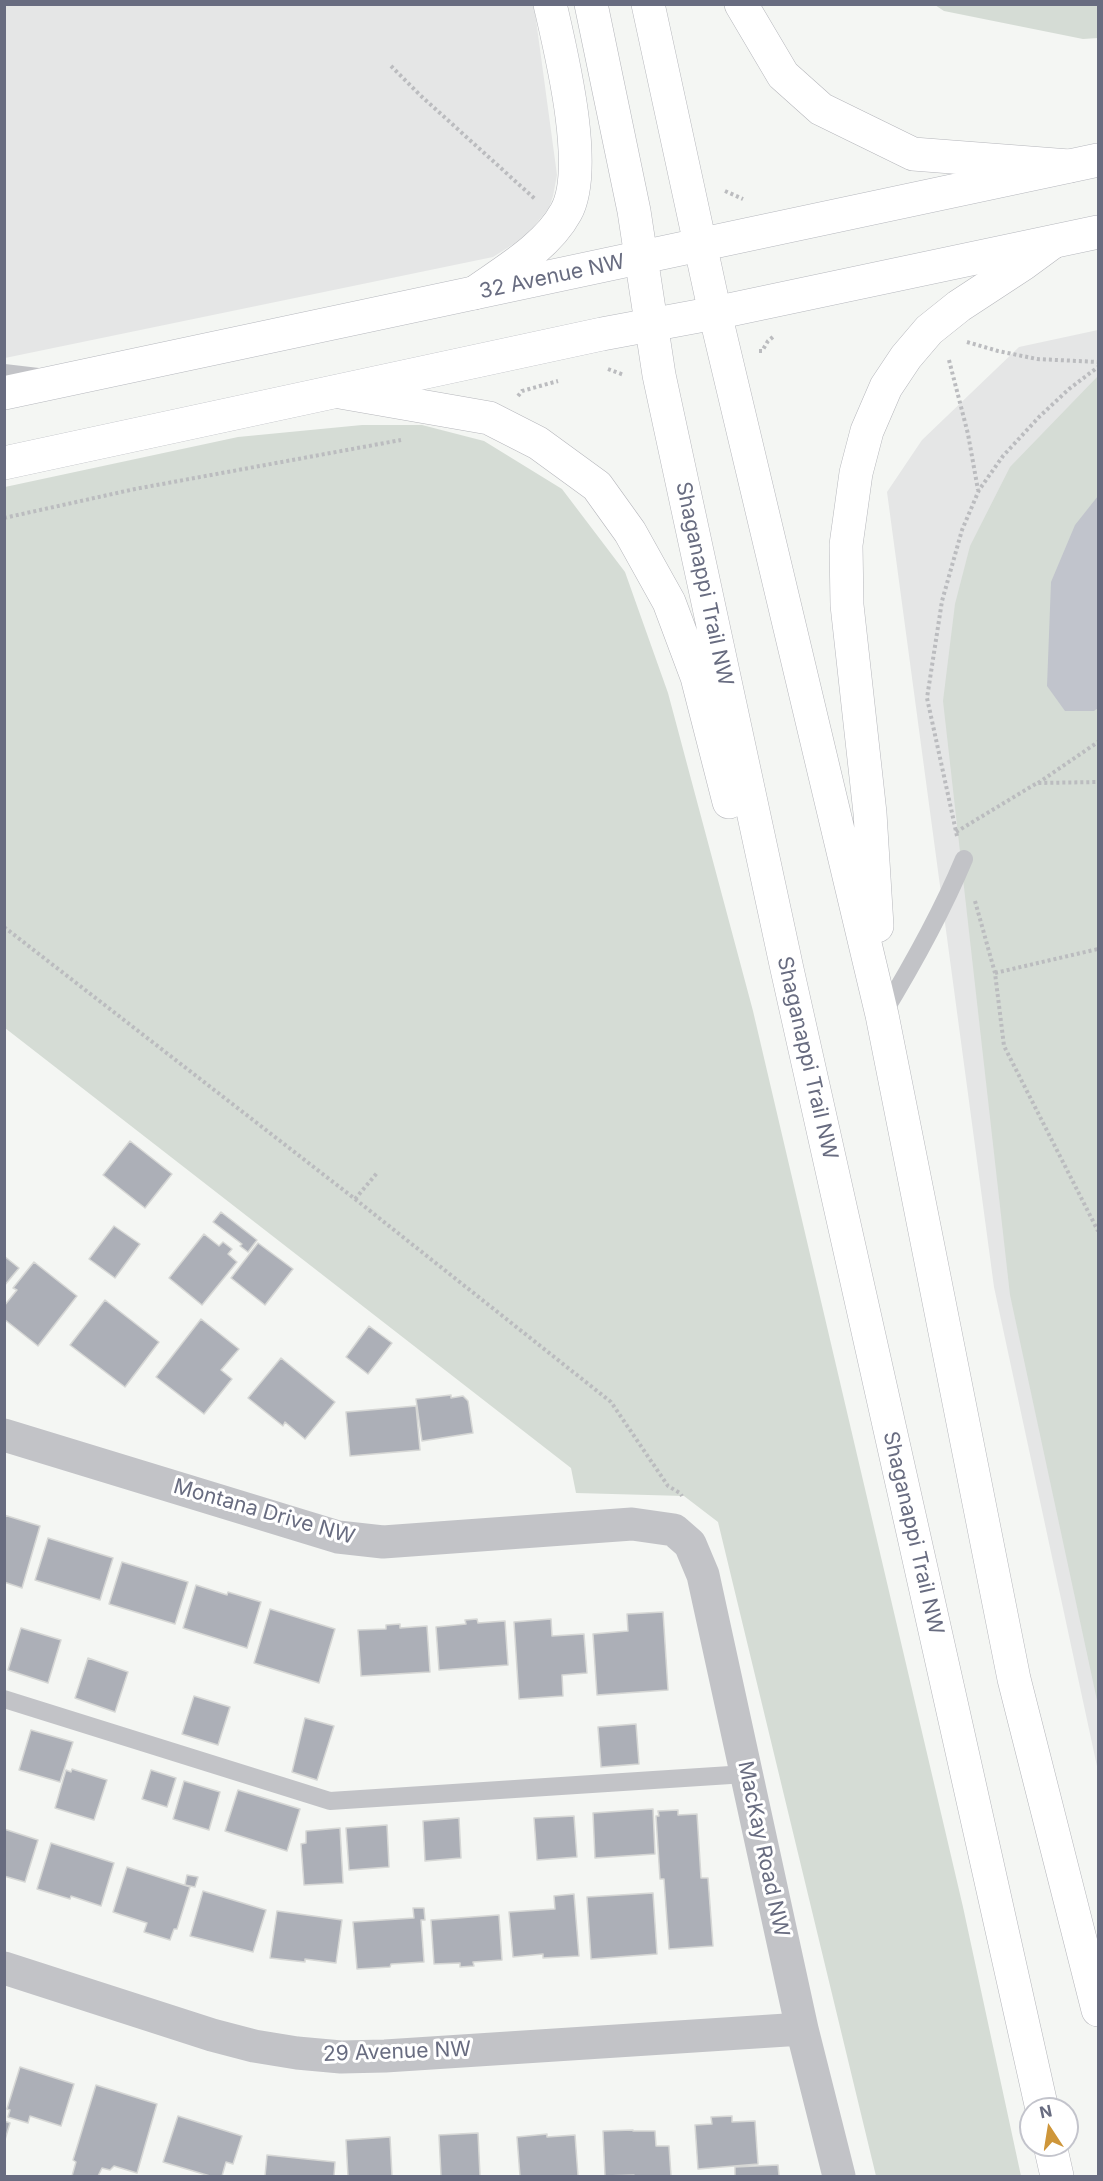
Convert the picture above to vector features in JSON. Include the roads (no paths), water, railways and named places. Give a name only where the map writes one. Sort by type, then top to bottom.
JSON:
[{"type":"main road","points":[[474,294],[542,243],[567,212],[574,182],[574,140],[568,84],[550,4]]},
{"type":"main road","name":"Shaganappi Trail NW","points":[[591,4],[642,258],[659,375],[787,969],[1038,2097]]},
{"type":"main road","points":[[648,4],[715,313],[882,1015],[1014,1679],[1098,2010]]},
{"type":"main road","points":[[741,4],[783,75],[821,109],[913,154],[1084,163]]},
{"type":"main road","name":"32 Avenue NW","points":[[4,393],[1084,163]]},
{"type":"main road","points":[[4,463],[1098,232]]},
{"type":"main road","points":[[882,1015],[870,813],[847,605],[846,545],[856,473],[867,431],[886,387],[906,357],[929,330],[958,306],[1053,242]]},
{"type":"main road","points":[[340,392],[489,418],[538,443],[597,486],[630,532],[669,602],[697,677],[756,908],[787,969]]},
{"type":"main road","points":[[1053,2157],[1057,2176]]},
{"type":"street","name":"Montana Drive NW","points":[[4,1435],[338,1538],[383,1542],[632,1524],[674,1530]]},
{"type":"street","name":"MacKay Road NW","points":[[674,1530],[690,1544],[703,1575],[802,2029],[839,2176]]},
{"type":"street","name":"29 Avenue NW","points":[[4,1968],[212,2035],[254,2046],[341,2057],[802,2029]]},
{"type":"lane","points":[[4,373],[64,380]]},
{"type":"lane","points":[[882,1015],[909,972],[943,908],[964,859]]},
{"type":"lane","points":[[4,1699],[330,1801],[746,1774]]}]
